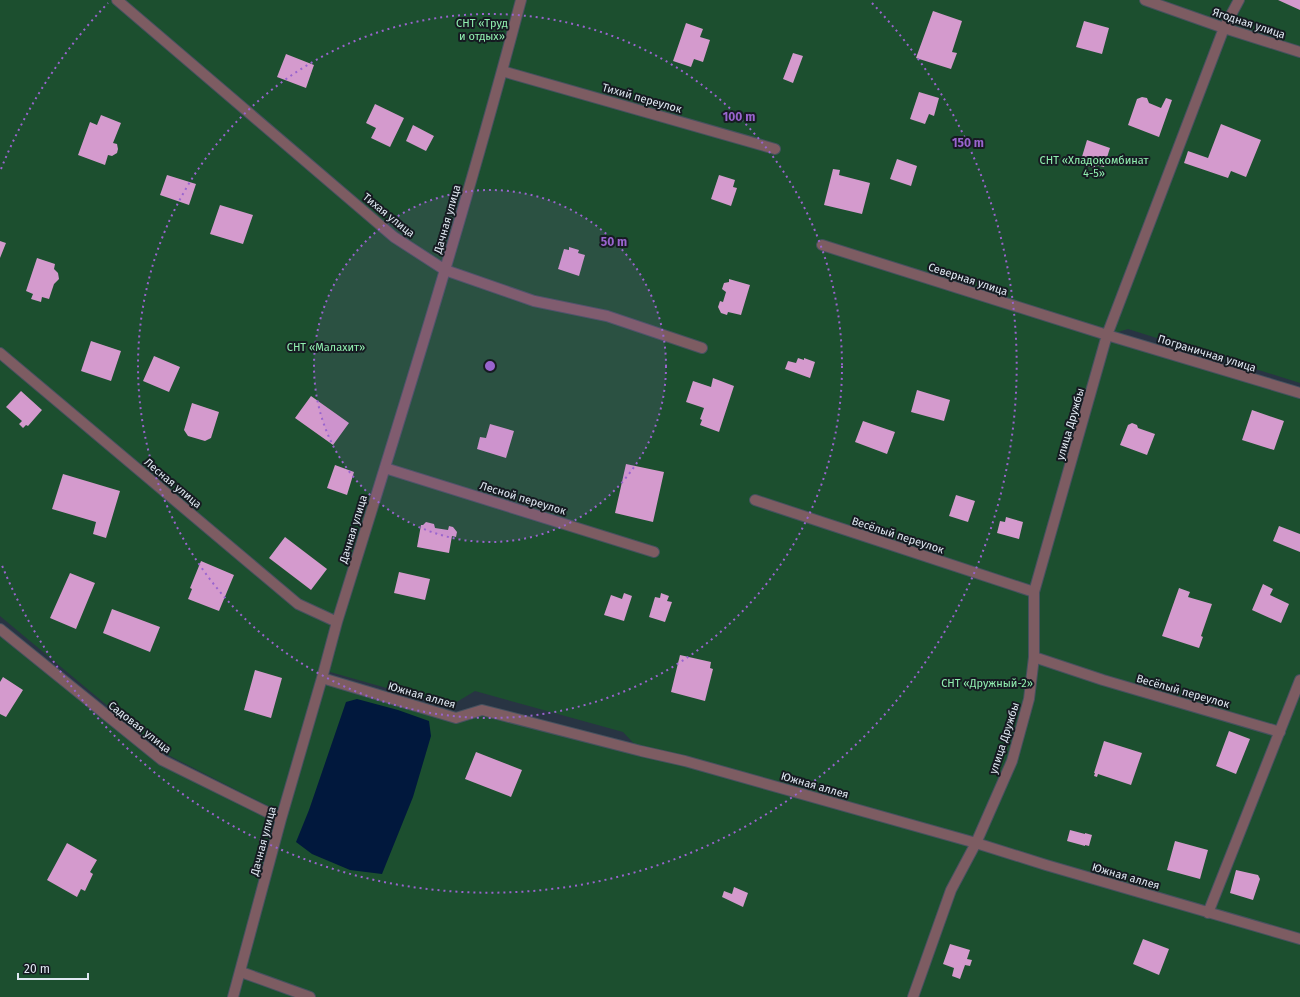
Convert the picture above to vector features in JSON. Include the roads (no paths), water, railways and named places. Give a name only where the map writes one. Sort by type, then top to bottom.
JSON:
[{"type":"street","name":"Тихая улица","points":[[117,0],[394,237],[445,270],[534,301],[607,316],[702,348]]},
{"type":"street","name":"Дачная улица","points":[[234,997],[281,819],[337,622],[445,270],[521,0]]},
{"type":"street","name":"Ягодная улица","points":[[1145,0],[1224,28],[1300,52]]},
{"type":"street","name":"улица Дружбы","points":[[913,997],[951,890],[976,843],[1012,761],[1029,698],[1034,657],[1034,592],[1107,335],[1224,28],[1239,0]]},
{"type":"street","name":"Тихий переулок","points":[[502,71],[775,149]]},
{"type":"street","name":"Северная улица","points":[[822,244],[1107,335]]},
{"type":"street","name":"Пограничная улица","points":[[1107,335],[1300,393]]},
{"type":"street","name":"Лесная улица","points":[[0,353],[298,604],[337,622]]},
{"type":"street","name":"Лесной переулок","points":[[385,468],[654,552]]},
{"type":"street","name":"Весёлый переулок","points":[[755,500],[1034,592]]},
{"type":"street","name":"Садовая улица","points":[[0,629],[162,760],[281,819]]},
{"type":"street","name":"Весёлый переулок","points":[[1034,657],[1103,680],[1280,732]]},
{"type":"street","name":"Южная аллея","points":[[322,678],[456,718],[482,710],[640,751],[685,761],[976,843],[1046,865],[1300,939]]},
{"type":"street","points":[[1208,913],[1300,680]]},
{"type":"street","points":[[241,972],[310,997]]},
{"type":"water","points":[[357,699],[398,710],[429,721],[431,736],[413,797],[382,874],[350,870],[312,854],[296,842],[309,810],[346,702]]},
{"type":"park label","name":"СНТ «Труд и отдых»","points":[[482,29]]},
{"type":"park label","name":"СНТ «Хладокомбинат 4-5»","points":[[1094,166]]},
{"type":"park label","name":"СНТ «Малахит»","points":[[326,347]]},
{"type":"park label","name":"СНТ «Дружный-2»","points":[[987,683]]}]
